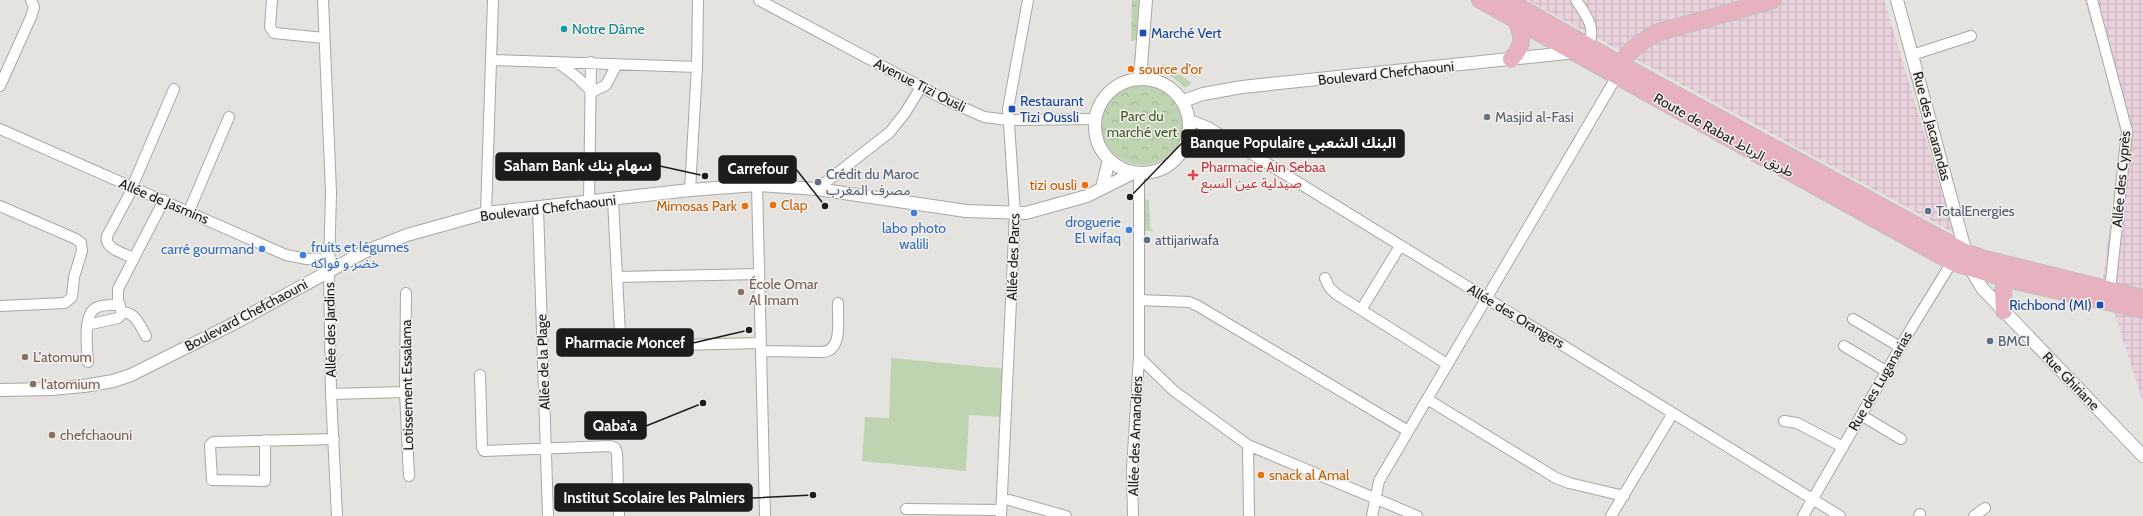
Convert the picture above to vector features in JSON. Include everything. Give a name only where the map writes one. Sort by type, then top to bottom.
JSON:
[{"type":"main road","name":"Route de Rabat طريق الرباط","points":[[1480,0],[1516,20],[1582,49]]},
{"type":"main road","name":"Route de Rabat طريق الرباط","points":[[1507,0],[1582,49],[1952,262],[2006,279],[2143,310]]},
{"type":"main road","points":[[1618,70],[1640,43],[1656,33],[1773,0]]},
{"type":"main road","points":[[1511,59],[1517,54],[1522,45],[1522,32],[1516,20]]},
{"type":"main road","name":"Route de Rabat طريق الرباط","points":[[1618,70],[1965,252],[1985,259],[2143,298]]},
{"type":"main road","points":[[2004,311],[2003,291],[2006,279]]},
{"type":"street","points":[[0,86],[31,17],[34,7],[31,0]]},
{"type":"street","points":[[272,0],[270,27],[274,33],[324,38]]},
{"type":"street","name":"Allée des Jardins","points":[[323,0],[331,192],[330,264],[332,394],[338,516]]},
{"type":"street","points":[[486,213],[493,0]]},
{"type":"street","points":[[690,190],[697,67],[698,0]]},
{"type":"street","name":"Avenue Tizi Ousli","points":[[759,0],[921,87],[984,117],[1008,120],[1095,119]]},
{"type":"street","name":"Allée des Parcs","points":[[1001,513],[1015,214],[1008,120],[1028,0]]},
{"type":"street","points":[[1140,79],[1146,0]]},
{"type":"street","points":[[1576,0],[1590,23],[1592,38],[1582,49]]},
{"type":"street","name":"Rue des Jacarandas","points":[[1897,0],[1970,268]]},
{"type":"street","name":"Allée des Cyprès","points":[[2092,0],[2127,131],[2110,290]]},
{"type":"street","points":[[1912,55],[1971,36]]},
{"type":"street","name":"Boulevard Chefchaouni","points":[[1183,101],[1203,94],[1242,87],[1511,59],[1582,49]]},
{"type":"street","points":[[492,60],[591,62],[697,67]]},
{"type":"street","points":[[556,62],[577,77],[592,92]]},
{"type":"street","points":[[589,202],[592,92],[591,62]]},
{"type":"street","points":[[592,92],[606,85],[616,64]]},
{"type":"street","points":[[1372,516],[1379,481],[1487,298],[1618,70]]},
{"type":"street","points":[[1140,79],[1162,84],[1172,89],[1183,101],[1190,120],[1187,141],[1177,159],[1166,168],[1153,173],[1136,173],[1120,168],[1109,160],[1097,141],[1095,119],[1099,107],[1106,96],[1115,87],[1127,81],[1140,79]]},
{"type":"street","points":[[817,190],[890,132],[906,113],[921,87]]},
{"type":"street","points":[[134,258],[109,247],[106,241],[107,236],[130,191],[174,89]]},
{"type":"street","points":[[189,211],[229,116]]},
{"type":"street","name":"Allée des Orangers","points":[[1190,120],[1208,127],[1840,516]]},
{"type":"street","name":"Allée de Jasmins","points":[[0,129],[130,191],[164,200],[286,254],[330,264]]},
{"type":"street","points":[[1102,188],[1109,160]]},
{"type":"street","name":"Boulevard Chefchaouni","points":[[0,390],[51,389],[84,386],[113,381],[131,375],[234,324],[330,264],[407,234],[486,213],[614,200],[690,190],[756,185],[817,190],[966,211],[1015,214],[1026,213],[1070,202],[1136,173]]},
{"type":"street","name":"Allée des Amandiers","points":[[1133,516],[1132,469],[1139,356],[1136,173]]},
{"type":"street","points":[[756,185],[765,516]]},
{"type":"street","points":[[88,325],[118,318],[121,308],[118,289],[164,200]]},
{"type":"street","points":[[614,200],[620,334],[625,343],[633,346],[761,347],[821,352],[830,350],[836,343],[838,303]]},
{"type":"street","points":[[0,206],[76,239],[81,243],[82,251],[74,277],[72,297],[69,301],[65,303],[0,306]]},
{"type":"street","name":"Allée de la Plage","points":[[538,208],[548,516]]},
{"type":"street","points":[[1361,310],[1400,246]]},
{"type":"street","name":"Rue des Luganarias","points":[[1803,516],[1900,347],[1952,262],[1965,252]]},
{"type":"street","name":"Rue Ghiriane","points":[[1970,268],[1982,288],[2143,456]]},
{"type":"street","points":[[617,277],[759,274]]},
{"type":"street","points":[[1325,278],[1329,287],[1336,294],[1447,364]]},
{"type":"street","name":"Lotissement Essalama","points":[[406,294],[405,392],[409,476]]},
{"type":"street","points":[[1139,300],[1189,302],[1198,306],[1408,431]]},
{"type":"street","points":[[88,362],[88,317],[94,309],[100,306],[121,308],[129,313],[135,317],[146,336]]},
{"type":"street","points":[[1853,319],[1900,347]]},
{"type":"street","points":[[1844,346],[1886,371]]},
{"type":"street","name":"Allée des Amandiers","points":[[1139,356],[1174,391],[1248,445],[1416,516]]},
{"type":"street","points":[[480,375],[482,447],[484,451],[610,446],[615,448],[617,453],[619,516]]},
{"type":"street","points":[[332,394],[405,392]]},
{"type":"street","points":[[1427,398],[1556,478],[1569,483],[1624,496]]},
{"type":"street","points":[[1611,516],[1673,413]]},
{"type":"street","points":[[1861,415],[1902,439]]},
{"type":"street","points":[[1784,421],[1797,423],[1843,447]]},
{"type":"street","points":[[265,440],[265,481],[212,480],[211,443],[265,440],[334,439]]},
{"type":"street","points":[[1248,445],[1249,516]]},
{"type":"street","points":[[1002,498],[1066,516]]},
{"type":"street","points":[[1974,516],[1985,508]]},
{"type":"street","points":[[906,509],[1001,513]]},
{"type":"shaded area","points":[[1527,0],[1884,0],[1954,233]]},
{"type":"shaded area","points":[[2084,0],[2143,0],[2143,402],[2103,277],[2124,127]]},
{"type":"green space","points":[[1132,0],[1145,0],[1141,39],[1131,41]]},
{"type":"green space","points":[[1164,64],[1191,83],[1186,88],[1167,73],[1153,69]]},
{"type":"green space","name":"Parc du marché vert","points":[[1134,83],[1150,83],[1165,90],[1176,101],[1183,116],[1183,132],[1180,140],[1171,153],[1158,162],[1150,165],[1134,165],[1119,158],[1108,147],[1101,132],[1101,116],[1108,101],[1119,90]]},
{"type":"green space","points":[[1141,199],[1149,200],[1150,226],[1153,231],[1141,231]]},
{"type":"green space","points":[[891,358],[1008,369],[1002,417],[969,415],[966,471],[862,461],[865,417],[889,418]]},
{"type":"place","name":"Notre Dâme","points":[[564,29]]},
{"type":"place","name":"Marché Vert","points":[[1143,33]]},
{"type":"place","name":"source d'or","points":[[1131,69]]},
{"type":"place","name":"Restaurant Tizi Oussli","points":[[1012,109]]},
{"type":"place","name":"Masjid al-Fasi","points":[[1487,117]]},
{"type":"place","name":"Pharmacie Ain Sebaa صيدلية عين السبع","points":[[1193,175]]},
{"type":"place","name":"Saham Bank سهام بنك","points":[[705,176]]},
{"type":"place","name":"Crédit du Maroc مصرف المغرب","points":[[818,182]]},
{"type":"place","name":"tizi ousli","points":[[1085,185]]},
{"type":"place","name":"Banque Populaire البنك الشعبي","points":[[1130,197]]},
{"type":"place","name":"Clap","points":[[773,205]]},
{"type":"place","name":"Mimosas Park","points":[[745,206]]},
{"type":"place","name":"Carrefour","points":[[825,206]]},
{"type":"place","name":"TotalEnergies","points":[[1928,211]]},
{"type":"place","name":"labo photo walili","points":[[914,213]]},
{"type":"place","name":"droguerie El wifaq","points":[[1129,230]]},
{"type":"place","name":"attijariwafa","points":[[1147,240]]},
{"type":"place","name":"carré gourmand","points":[[262,249]]},
{"type":"place","name":"fruits et légumes خضر و فواكه","points":[[303,255]]},
{"type":"place","name":"École Omar Al Imam","points":[[741,292]]},
{"type":"place","name":"Richbond (MI)","points":[[2100,305]]},
{"type":"place","name":"Pharmacie Moncef","points":[[749,330]]},
{"type":"place","name":"BMCI","points":[[1990,341]]},
{"type":"place","name":"L'atomum","points":[[25,357]]},
{"type":"place","name":"l'atomium","points":[[33,384]]},
{"type":"place","name":"Qaba'a","points":[[703,403]]},
{"type":"place","name":"chefchaouni","points":[[52,435]]},
{"type":"place","name":"snack al Amal","points":[[1261,475]]},
{"type":"place","name":"Institut Scolaire les Palmiers","points":[[813,495]]}]
